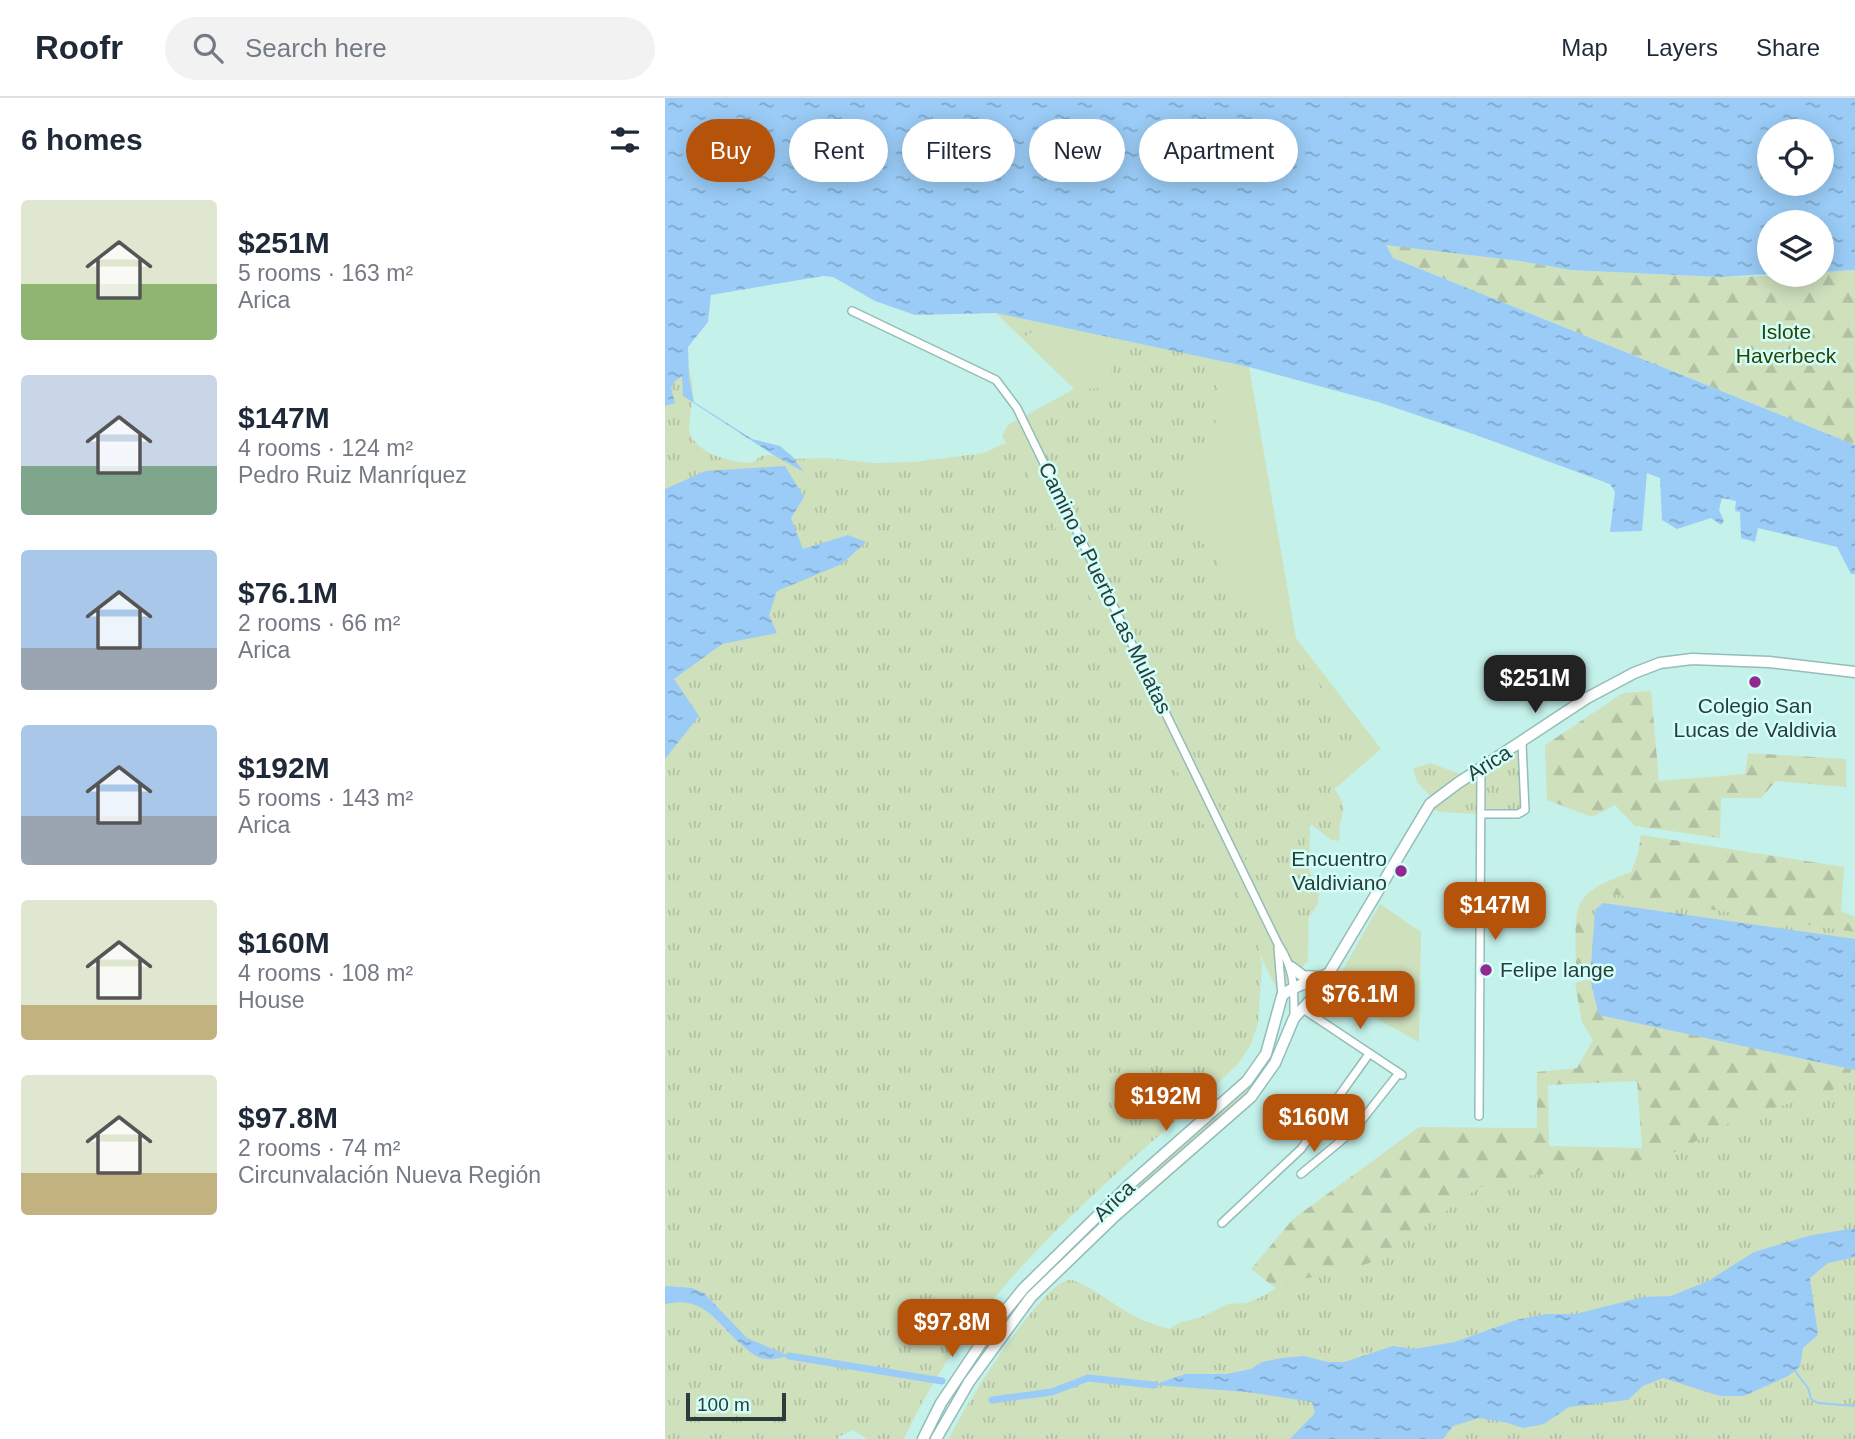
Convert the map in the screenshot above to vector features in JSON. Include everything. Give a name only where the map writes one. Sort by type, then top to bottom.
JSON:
[{"type":"main road","name":"Arica","points":[[936,1439],[953,1406],[1031,1297],[1116,1215],[1251,1097],[1275,1063],[1294,1018],[1322,988],[1326,975],[1430,804],[1587,698],[1634,673],[1660,663],[1692,659],[1769,662],[1855,672]]},
{"type":"main road","points":[[1291,967],[1303,976],[1326,975]]},
{"type":"main road","points":[[1282,996],[1289,989],[1326,975]]},
{"type":"main road","name":"Arica","points":[[923,1439],[941,1403],[1003,1313],[1023,1289],[1129,1185],[1247,1082],[1266,1054],[1282,996]]},
{"type":"street","name":"Camino a Puerto Las Mulatas","points":[[852,311],[996,380],[1017,408],[1291,967],[1294,1018]]},
{"type":"street","points":[[1482,814],[1518,814],[1525,810],[1522,743]]},
{"type":"street","points":[[1479,1116],[1481,768]]},
{"type":"street","name":"Camino a Puerto Las Mulatas","points":[[1278,944],[1282,996]]},
{"type":"street","points":[[1301,1174],[1354,1130],[1401,1074],[1303,1009]]},
{"type":"street","points":[[1222,1223],[1301,1149],[1369,1054]]},
{"type":"green space","name":"Islote Haverbeck","points":[[1385,244],[1571,270],[1757,276],[1757,287],[1834,287],[1834,271],[1855,270],[1855,445],[1393,258]]},
{"type":"green space","points":[[1010,303],[1215,354],[1217,396],[1214,429],[1206,449],[1185,481],[1201,540],[1365,738],[1322,773],[1343,804],[1340,838],[1338,841],[1331,840],[1312,825],[1306,827],[1303,855],[1319,894],[1318,904],[1299,931],[1292,930],[1287,915],[1268,901],[1260,889],[1029,422],[1031,417],[1050,408],[1065,394],[1076,390],[1103,388],[1109,384],[1112,374],[1106,346],[1096,335],[1073,329],[1038,328],[1024,337]]},
{"type":"green space","points":[[996,313],[1249,367],[1296,638],[1381,749],[1310,810],[1308,961],[1278,992],[1164,755],[1002,436],[1008,425],[1074,389]]},
{"type":"green space","points":[[665,349],[677,350],[691,374],[693,389],[689,430],[694,441],[708,452],[726,459],[752,463],[761,456],[769,455],[788,459],[914,462],[984,453],[1003,444],[1010,444],[1015,448],[1251,919],[1262,963],[1258,1023],[1251,1044],[1239,1063],[1094,1194],[1001,1289],[948,1360],[904,1439],[867,1439],[853,1430],[838,1439],[665,1439]]},
{"type":"green space","points":[[1651,691],[1659,781],[1745,774],[1748,753],[1846,759],[1846,787],[1776,781],[1761,798],[1721,798],[1720,838],[1635,826],[1615,805],[1592,817],[1547,800],[1545,745],[1623,693]]},
{"type":"green space","points":[[1517,752],[1520,754],[1524,806],[1519,811],[1489,810],[1486,808],[1486,771]]},
{"type":"green space","points":[[1430,763],[1461,774],[1432,798],[1417,782],[1413,769]]},
{"type":"green space","points":[[1476,777],[1480,781],[1479,814],[1440,812],[1432,809]]},
{"type":"green space","points":[[1641,835],[1844,867],[1841,911],[1855,917],[1855,939],[1576,970],[1576,922],[1581,902],[1600,885],[1631,872]]},
{"type":"green space","points":[[1600,892],[1855,932],[1855,1439],[949,1439],[1003,1349],[1041,1301],[1057,1286],[1070,1280],[1134,1316],[1169,1329],[1228,1304],[1246,1303],[1259,1298],[1287,1282],[1369,1263],[1489,1183],[1513,1177],[1604,1168],[1652,1160],[1683,1149],[1739,1118],[1822,1094],[1842,1086],[1849,1079],[1851,1069],[1594,1005],[1590,972],[1591,903],[1594,896]]},
{"type":"green space","points":[[1380,904],[1421,932],[1419,1042],[1330,993]]},
{"type":"green space","points":[[1590,979],[1600,1015],[1855,1070],[1855,1193],[1282,1293],[1251,1269],[1293,1219],[1419,1127],[1537,1128],[1537,1072],[1577,1068],[1593,1040],[1582,1022],[1575,983]],"holes":[[[1637,1081],[1642,1148],[1549,1146],[1548,1085]]]},
{"type":"green space","points":[[1264,1065],[1267,1066],[1240,1100],[1137,1187],[1136,1183],[1232,1100]]},
{"type":"water","points":[[665,98],[1855,98],[1855,270],[1834,271],[1834,210],[1757,210],[1757,275],[1720,277],[1571,270],[1386,245],[1393,258],[1855,445],[1855,574],[1851,574],[1837,547],[1758,528],[1755,542],[1741,538],[1740,512],[1735,511],[1736,501],[1722,498],[1719,510],[1724,521],[1721,525],[1711,518],[1677,529],[1662,520],[1660,478],[1647,473],[1642,531],[1610,532],[1615,492],[1610,484],[1378,402],[1249,367],[996,313],[915,315],[875,301],[833,277],[823,276],[711,295],[708,322],[688,347],[689,377],[694,402],[752,439],[780,446],[804,472],[683,396],[682,376],[671,388],[675,403],[665,406]]},
{"type":"water","points":[[785,466],[804,497],[791,518],[803,549],[848,535],[866,542],[842,564],[777,591],[769,615],[777,633],[722,644],[674,679],[699,716],[665,759],[665,489],[706,471]]},
{"type":"water","points":[[1603,903],[1855,939],[1855,1070],[1599,1015],[1590,979],[1595,910]]},
{"type":"water","points":[[1855,1228],[1855,1257],[1828,1263],[1810,1278],[1818,1335],[1803,1348],[1800,1367],[1788,1376],[1744,1396],[1720,1396],[1663,1378],[1643,1386],[1628,1400],[1569,1407],[1544,1424],[1523,1428],[1479,1418],[1453,1426],[1443,1439],[1290,1439],[1315,1413],[1312,1402],[1247,1392],[1154,1385],[1185,1374],[1227,1374],[1251,1369],[1262,1362],[1282,1358],[1304,1356],[1328,1362],[1345,1362],[1393,1346],[1413,1349],[1455,1342],[1516,1320],[1547,1314],[1576,1314],[1643,1297],[1671,1296],[1708,1281],[1754,1252],[1808,1236]]},
{"type":"water","points":[[665,1286],[692,1288],[704,1293],[747,1338],[789,1356],[770,1359],[754,1355],[700,1307],[679,1302],[665,1304]]},
{"type":"waterway","points":[[789,1356],[942,1381]]},
{"type":"waterway","points":[[1795,1371],[1808,1388],[1811,1399],[1818,1403],[1855,1406]]},
{"type":"waterway","points":[[992,1400],[1052,1392],[1088,1378],[1154,1385]]},
{"type":"place","name":"Colegio San Lucas de Valdivia","points":[[1755,682]]},
{"type":"place","name":"Encuentro Valdiviano","points":[[1401,871]]},
{"type":"place","name":"Felipe lange","points":[[1486,970]]}]
